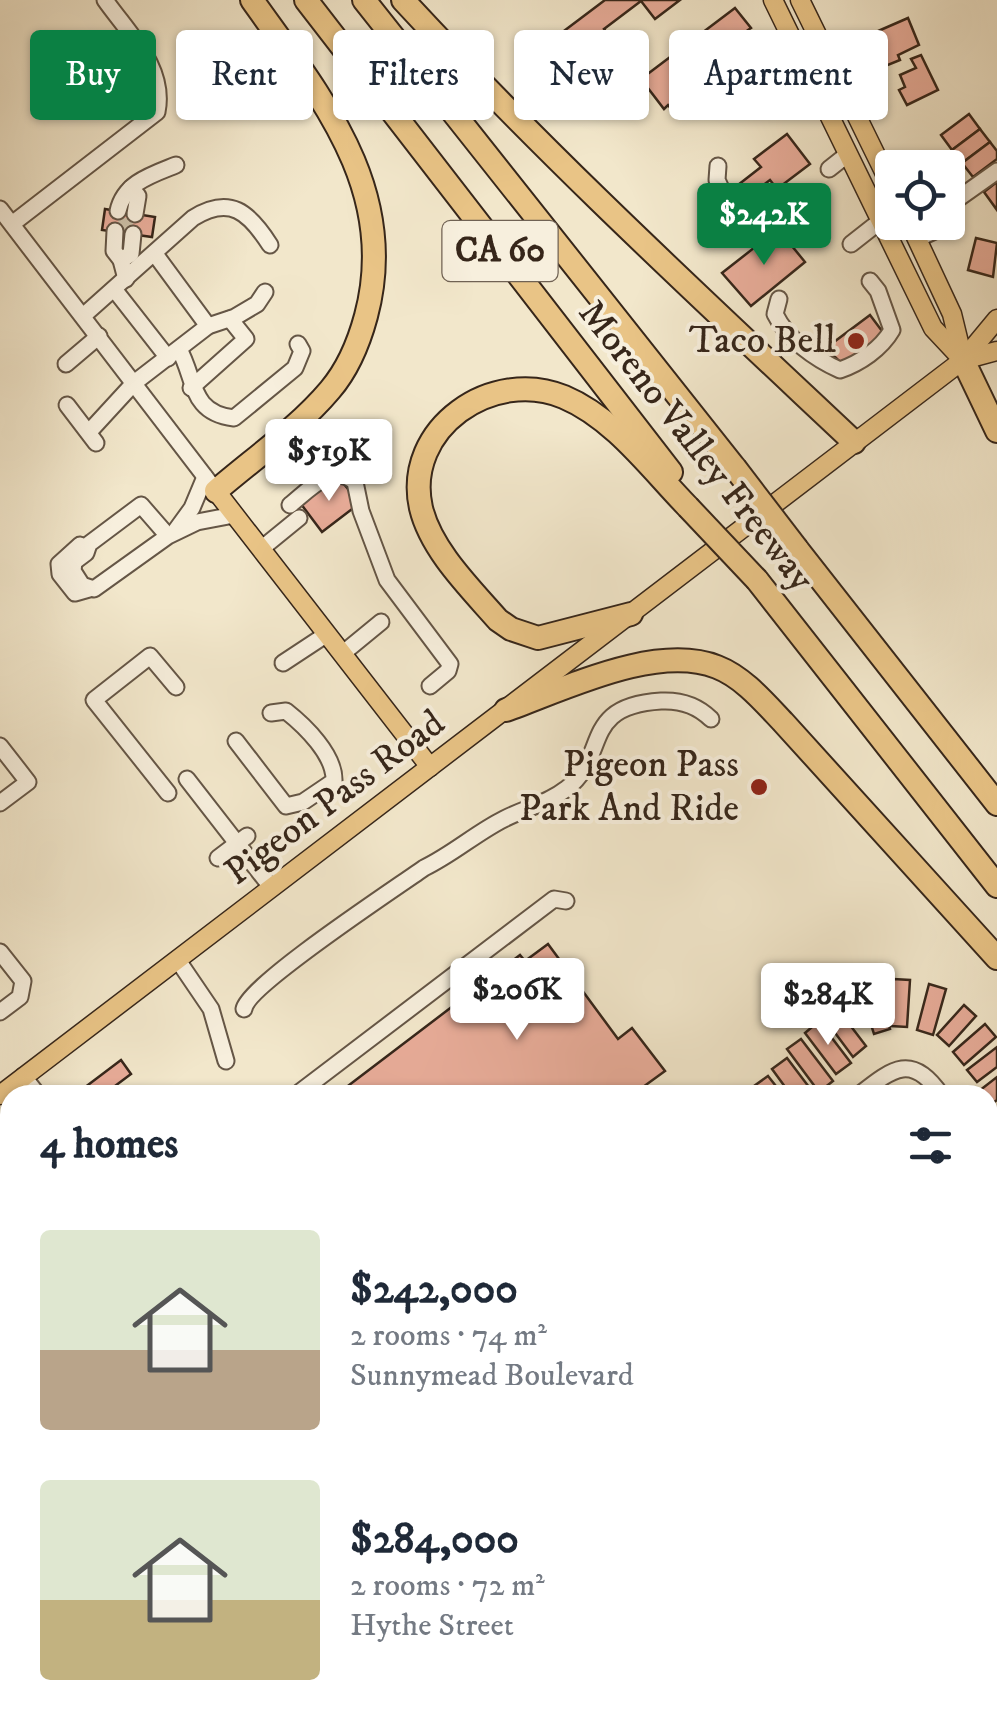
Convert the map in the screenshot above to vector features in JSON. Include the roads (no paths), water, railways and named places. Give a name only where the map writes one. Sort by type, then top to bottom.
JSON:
[{"type":"highway","points":[[211,484],[330,390],[350,359],[373,290],[376,245],[367,194],[348,143],[252,0]]},
{"type":"highway","name":"Moreno Valley Freeway","points":[[306,0],[692,505],[757,580],[997,886]]},
{"type":"highway","name":"Moreno Valley Freeway","points":[[364,0],[997,804]]},
{"type":"highway","points":[[403,0],[646,247],[854,442]]},
{"type":"highway","points":[[963,360],[997,431]]},
{"type":"highway","points":[[631,614],[538,638],[511,630],[498,620],[436,542],[426,523],[419,483],[429,445],[444,423],[482,397],[523,389],[560,395],[596,414],[692,505]]},
{"type":"highway","points":[[506,710],[640,664],[679,660],[718,667],[752,690],[783,722],[997,958]]},
{"type":"main road","points":[[773,0],[788,30]]},
{"type":"main road","points":[[800,0],[815,30]]},
{"type":"main road","points":[[832,120],[875,213]]},
{"type":"main road","points":[[856,120],[864,127]]},
{"type":"main road","points":[[860,120],[875,151]]},
{"type":"main road","points":[[888,240],[933,328],[963,360]]},
{"type":"main road","points":[[917,240],[952,314],[963,360]]},
{"type":"main road","points":[[963,360],[997,320]]},
{"type":"main road","points":[[963,360],[997,351]]},
{"type":"main road","name":"Pigeon Pass Road","points":[[13,1085],[963,360]]},
{"type":"main road","points":[[211,484],[430,768]]},
{"type":"street","points":[[12,224],[156,112],[161,92],[153,68],[104,0]]},
{"type":"street","points":[[830,170],[848,154]]},
{"type":"street","points":[[127,213],[121,196],[145,177],[176,165]]},
{"type":"street","points":[[718,166],[717,180],[724,196]]},
{"type":"street","points":[[965,194],[997,171]]},
{"type":"street","points":[[82,316],[192,218],[210,208],[239,210],[256,222],[270,246]]},
{"type":"street","points":[[0,209],[211,484],[172,533]]},
{"type":"street","points":[[738,214],[754,226],[765,218]]},
{"type":"street","points":[[851,244],[875,225]]},
{"type":"street","points":[[124,233],[131,254],[121,260],[120,284],[174,354],[190,368],[191,388],[217,416],[234,418],[295,368],[302,351],[298,344]]},
{"type":"street","points":[[155,254],[208,326]]},
{"type":"street","points":[[779,299],[775,314],[780,325],[820,361],[840,370],[886,340],[892,330],[878,291],[870,281]]},
{"type":"street","points":[[68,405],[92,438],[134,382],[208,326],[257,304],[265,292]]},
{"type":"street","points":[[191,388],[246,339],[230,319]]},
{"type":"street","points":[[66,364],[98,336]]},
{"type":"street","points":[[260,548],[331,475],[350,477],[387,580],[450,664],[448,671],[430,686]]},
{"type":"street","points":[[172,533],[141,504],[89,544],[86,553],[74,562],[72,571],[82,585],[94,588],[172,533],[198,522],[234,515]]},
{"type":"street","points":[[342,654],[380,622]]},
{"type":"street","points":[[283,663],[327,634]]},
{"type":"street","points":[[168,793],[94,700],[150,656],[176,687]]},
{"type":"street","points":[[244,1009],[245,1001],[272,977],[424,868],[502,820],[538,806],[572,784],[584,769],[600,731],[615,714],[638,705],[672,701],[693,706],[711,719]]},
{"type":"street","points":[[236,740],[286,806],[303,802],[334,781],[335,769],[304,726],[286,711],[271,714]]},
{"type":"street","points":[[0,746],[28,782],[0,803]]},
{"type":"street","points":[[188,779],[242,839],[271,888]]},
{"type":"street","points":[[218,858],[242,839]]},
{"type":"street","points":[[309,1085],[554,899],[566,901]]},
{"type":"street","points":[[0,952],[23,981],[20,997],[0,1012]]},
{"type":"street","points":[[177,959],[211,1009],[226,1061]]},
{"type":"street","points":[[871,1085],[885,1074],[906,1067],[920,1073],[931,1085]]},
{"type":"street","points":[[24,1076],[31,1085]]},
{"type":"tunnel","points":[[124,233],[127,213]]},
{"type":"place","name":"Taco Bell","points":[[856,341]]},
{"type":"place","name":"Pigeon Pass Park And Ride","points":[[759,787]]}]
